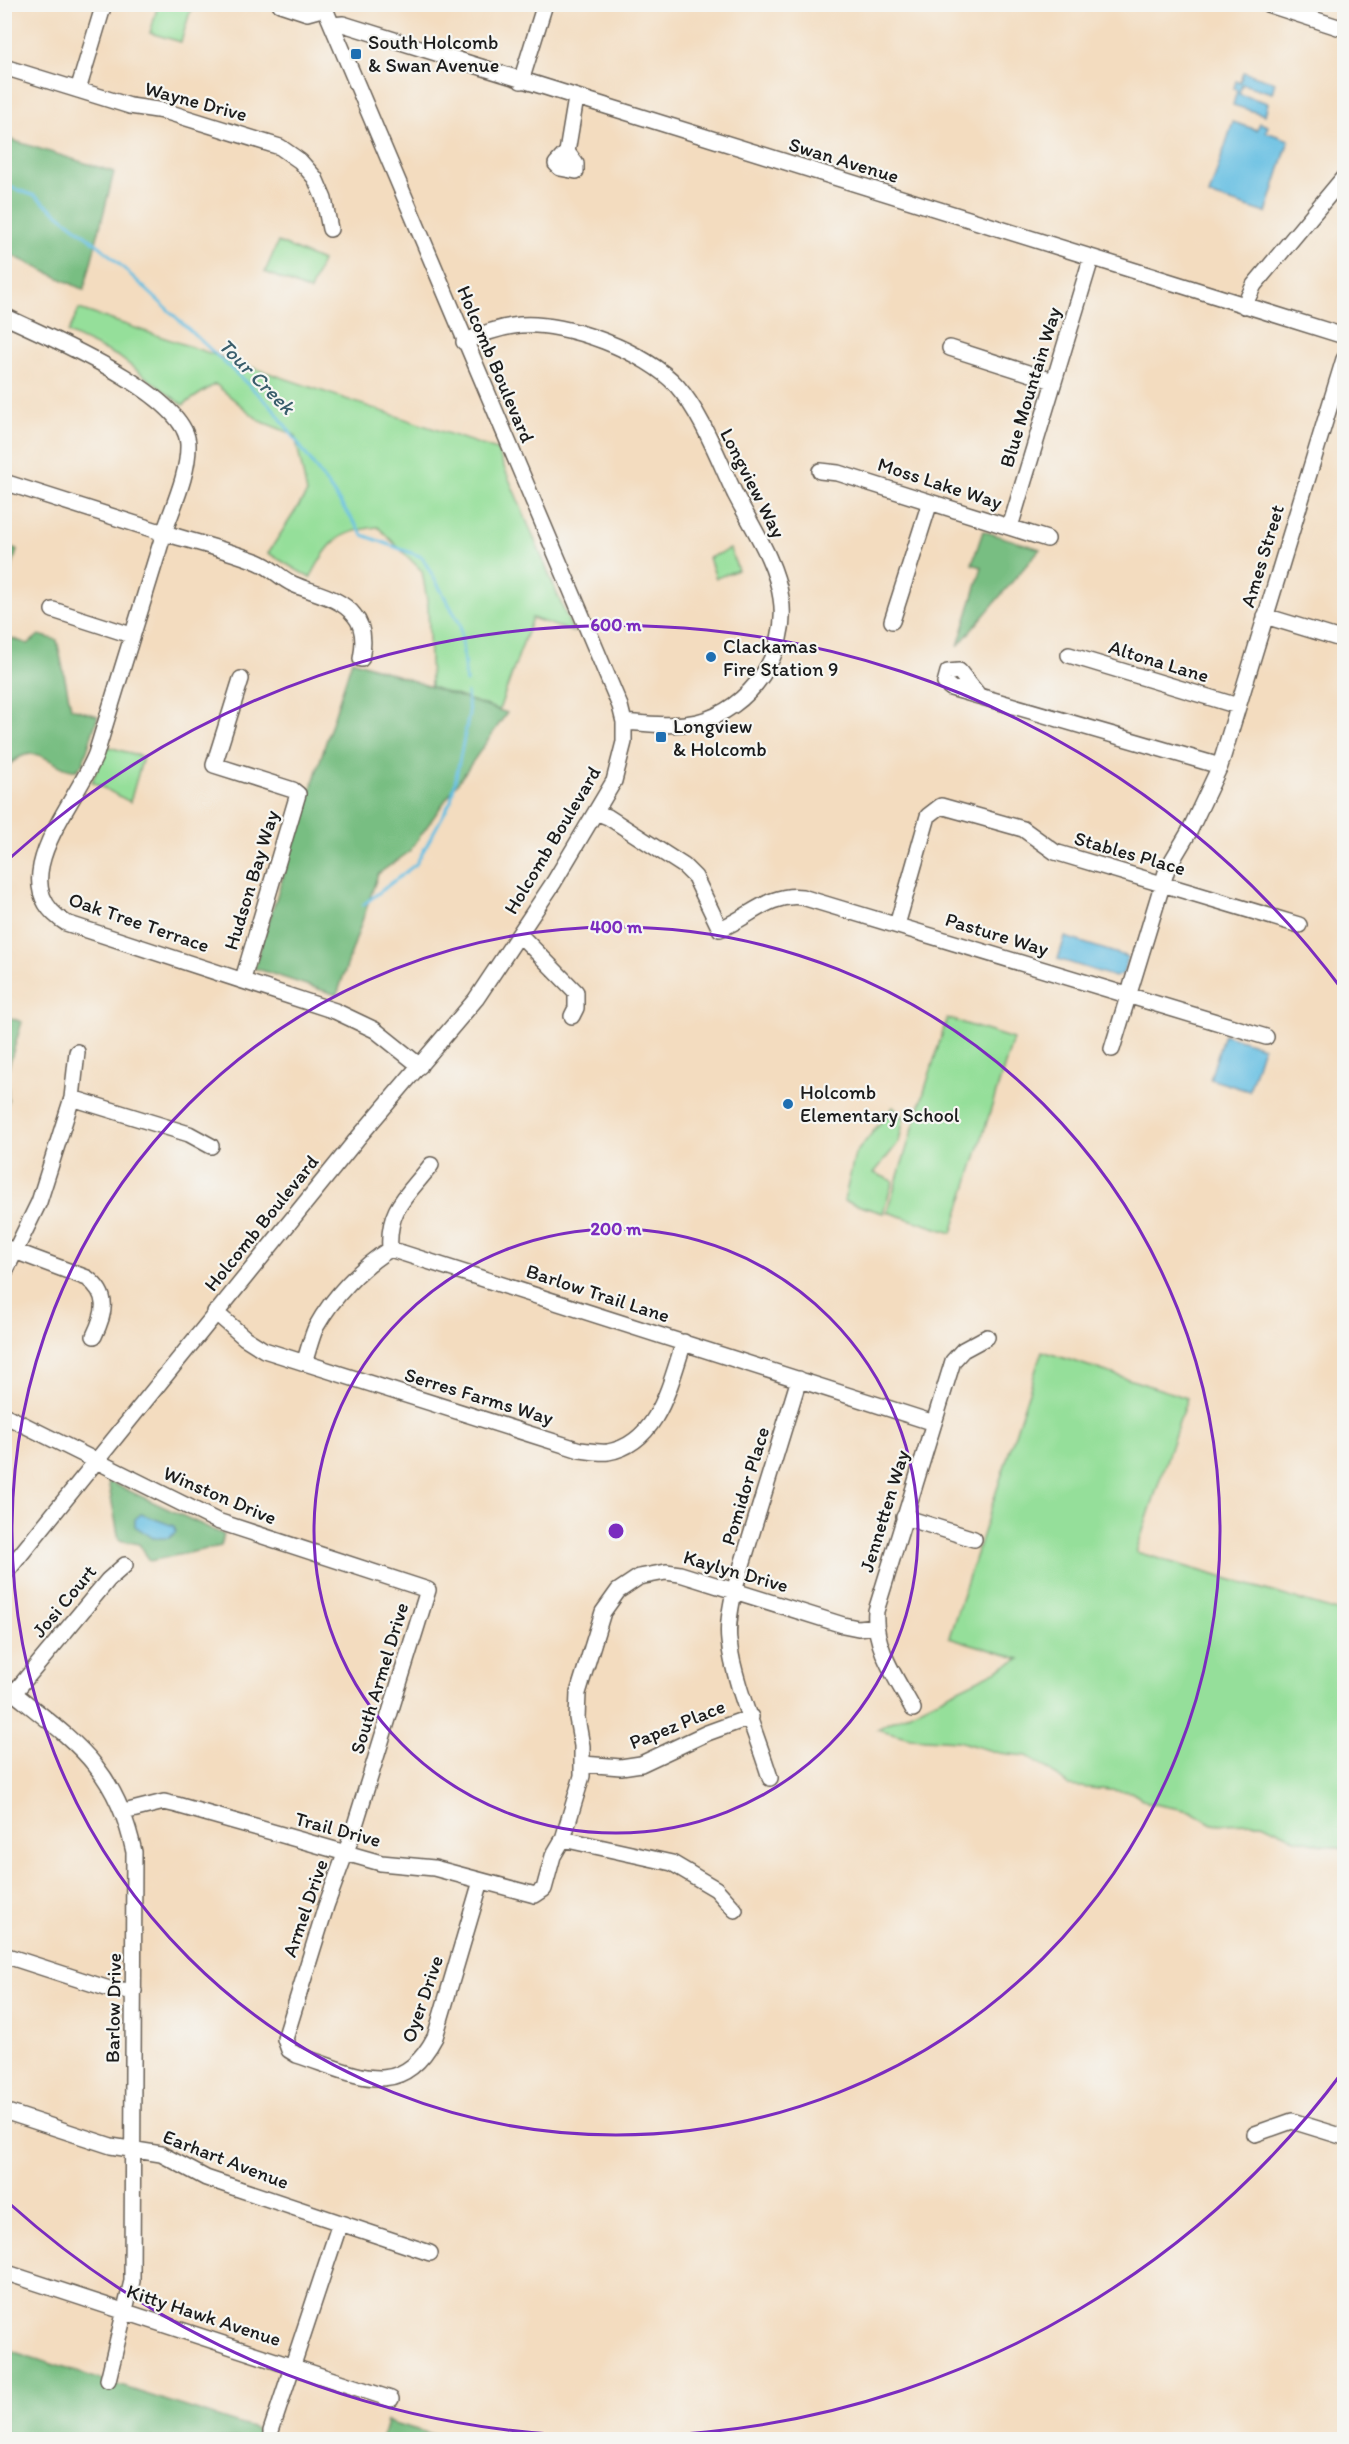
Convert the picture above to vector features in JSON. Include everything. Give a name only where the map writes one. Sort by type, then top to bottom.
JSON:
[{"type":"street","points":[[78,90],[104,4]]},
{"type":"street","points":[[280,4],[307,13],[324,6]]},
{"type":"street","points":[[521,81],[545,4]]},
{"type":"street","points":[[1267,4],[1295,9],[1344,28]]},
{"type":"street","name":"Holcomb Boulevard","points":[[4,1575],[215,1312],[476,999],[520,935],[596,812],[618,771],[624,742],[624,722],[611,684],[464,342],[324,6]]},
{"type":"street","name":"Swan Avenue","points":[[332,25],[343,24],[1344,336]]},
{"type":"street","name":"Wayne Drive","points":[[4,67],[130,106],[164,111],[264,141],[292,153],[315,178],[324,199],[330,229]]},
{"type":"street","points":[[567,152],[576,98]]},
{"type":"street","points":[[1244,306],[1254,285],[1344,177]]},
{"type":"street","name":"Blue Mountain Way","points":[[1010,527],[1091,259]]},
{"type":"street","name":"Oak Tree Terrace","points":[[4,316],[110,366],[173,414],[182,424],[188,441],[188,457],[89,771],[39,860],[37,890],[41,903],[48,911],[66,923],[243,979],[357,1020],[375,1030],[420,1066]]},
{"type":"street","name":"Longview Way","points":[[464,342],[519,325],[548,326],[625,351],[664,373],[690,403],[767,557],[781,596],[781,628],[772,660],[754,686],[726,709],[697,722],[668,724],[624,722]]},
{"type":"street","points":[[950,348],[1053,381]]},
{"type":"street","name":"Ames Street","points":[[1113,1049],[1167,869],[1189,832],[1220,766],[1344,359]]},
{"type":"street","name":"Moss Lake Way","points":[[820,471],[838,473],[1047,539]]},
{"type":"street","points":[[4,482],[258,562],[290,582],[344,605],[355,615],[361,626],[363,637],[361,659]]},
{"type":"street","points":[[892,621],[930,502]]},
{"type":"street","points":[[53,610],[131,635]]},
{"type":"street","points":[[1265,616],[1344,640]]},
{"type":"street","name":"Altona Lane","points":[[1069,656],[1238,706]]},
{"type":"street","name":"Hudson Bay Way","points":[[241,679],[214,765],[293,790],[298,794],[243,979]]},
{"type":"street","points":[[978,696],[1220,766]]},
{"type":"street","name":"Stables Place","points":[[897,925],[928,816],[941,806],[1023,829],[1055,852],[1299,925]]},
{"type":"street","name":"Pasture Way","points":[[596,812],[608,817],[684,866],[699,885],[720,929],[739,921],[765,902],[787,895],[802,897],[1266,1037]]},
{"type":"street","points":[[520,935],[576,992],[576,1008],[572,1016]]},
{"type":"street","points":[[4,1274],[10,1250],[39,1202],[72,1098],[77,1052]]},
{"type":"street","points":[[72,1098],[189,1134],[211,1146]]},
{"type":"street","points":[[303,1363],[316,1328],[327,1312],[365,1266],[390,1249],[389,1229],[393,1213],[431,1165]]},
{"type":"street","name":"Barlow Trail Lane","points":[[390,1249],[934,1422]]},
{"type":"street","points":[[10,1250],[77,1274],[94,1284],[100,1292],[105,1310],[94,1336]]},
{"type":"street","name":"Serres Farms Way","points":[[215,1312],[245,1338],[264,1350],[580,1450],[608,1452],[629,1444],[646,1430],[658,1414],[684,1342]]},
{"type":"street","name":"Jennetten Way","points":[[913,1709],[878,1642],[875,1626],[879,1596],[953,1361],[963,1350],[987,1337]]},
{"type":"street","name":"Pomidor Place","points":[[770,1778],[729,1640],[734,1591],[799,1380]]},
{"type":"street","name":"Winston Drive","points":[[4,1415],[95,1462],[240,1530],[428,1590]]},
{"type":"street","points":[[904,1517],[974,1539]]},
{"type":"street","name":"Josi Court","points":[[9,1689],[108,1580],[125,1565]]},
{"type":"street","name":"Kaylyn Drive","points":[[541,1893],[553,1856],[563,1839],[583,1764],[577,1718],[578,1693],[603,1612],[618,1590],[639,1577],[666,1572],[680,1574],[858,1628],[875,1626]]},
{"type":"street","name":"South Armel Drive","points":[[369,1779],[428,1590]]},
{"type":"street","name":"Barlow Drive","points":[[9,1689],[90,1756],[110,1784],[124,1812],[134,1852],[132,2281],[108,2380]]},
{"type":"street","name":"Papez Place","points":[[583,1764],[621,1767],[641,1764],[707,1733],[751,1717]]},
{"type":"street","name":"Armel Drive","points":[[289,2050],[285,2039],[326,1906],[346,1854],[369,1779]]},
{"type":"street","name":"Trail Drive","points":[[124,1812],[164,1803],[177,1804],[381,1863],[434,1869],[530,1895],[541,1893]]},
{"type":"street","points":[[563,1839],[672,1863],[716,1889],[735,1910]]},
{"type":"street","name":"Oyer Drive","points":[[289,2050],[374,2079],[388,2079],[414,2068],[424,2058],[435,2037],[481,1881]]},
{"type":"street","points":[[4,1955],[109,1989],[134,1991]]},
{"type":"street","name":"Earhart Avenue","points":[[4,2111],[111,2146],[161,2154],[200,2176],[430,2253]]},
{"type":"street","points":[[1255,2134],[1292,2121],[1344,2137]]},
{"type":"street","points":[[271,2431],[340,2223]]},
{"type":"street","name":"Kitty Hawk Avenue","points":[[4,2272],[391,2399]]},
{"type":"green space","points":[[158,5],[192,5],[181,42],[150,33]]},
{"type":"green space","points":[[5,138],[114,172],[84,290],[5,252]]},
{"type":"green space","points":[[278,242],[322,261],[310,291],[265,272]]},
{"type":"green space","points":[[79,309],[497,450],[573,632],[532,618],[499,710],[431,687],[428,606],[422,571],[378,527],[352,532],[335,541],[310,578],[268,553],[307,493],[295,435],[260,421],[215,384],[183,405],[119,357],[68,333]]},
{"type":"green space","points":[[983,531],[1040,549],[958,646],[982,567],[972,564]]},
{"type":"green space","points":[[4,546],[17,550],[5,590]]},
{"type":"green space","points":[[730,549],[738,570],[716,578],[709,558]]},
{"type":"green space","points":[[39,635],[57,640],[71,708],[98,716],[83,763],[77,770],[60,766],[36,754],[27,754],[5,769],[5,636],[28,644]]},
{"type":"green space","points":[[352,660],[507,713],[409,852],[378,874],[337,995],[254,968]]},
{"type":"green space","points":[[106,746],[143,757],[130,802],[92,782]]},
{"type":"green space","points":[[5,1016],[22,1022],[7,1072],[8,1101],[5,1112]]},
{"type":"green space","points":[[947,1018],[1013,1039],[952,1233],[887,1212]]},
{"type":"green space","points":[[893,1107],[904,1117],[899,1142],[874,1173],[893,1181],[883,1213],[844,1201],[855,1154]]},
{"type":"green space","points":[[1042,1351],[1187,1398],[1136,1552],[1344,1613],[1344,1849],[1296,1839],[1262,1823],[1212,1824],[1190,1811],[1149,1803],[1131,1792],[1069,1786],[1027,1756],[999,1753],[958,1741],[910,1738],[877,1729],[1020,1659],[949,1637]]},
{"type":"green space","points":[[108,1481],[224,1535],[221,1546],[150,1561],[139,1544],[119,1540]]},
{"type":"green space","points":[[5,2349],[286,2439],[5,2439]]},
{"type":"green space","points":[[387,2421],[448,2439],[382,2439]]},
{"type":"water","points":[[1243,72],[1275,82],[1272,93],[1242,84],[1239,94],[1268,103],[1265,115],[1233,105],[1237,90],[1234,88],[1236,81],[1240,82]]},
{"type":"water","points":[[1233,122],[1257,130],[1260,123],[1268,126],[1266,132],[1289,140],[1266,213],[1209,195]]},
{"type":"water","points":[[1065,937],[1128,957],[1123,974],[1115,977],[1058,959]]},
{"type":"water","points":[[1224,1034],[1263,1047],[1249,1091],[1210,1079]]},
{"type":"water","points":[[141,1514],[174,1526],[176,1532],[169,1538],[153,1538],[135,1526],[135,1519]]},
{"type":"waterway","name":"Tour Creek","points":[[4,185],[35,196],[102,248],[273,408],[363,535],[422,557],[460,624],[466,682]]},
{"type":"waterway","name":"Tour Creek","points":[[363,905],[416,864],[451,801],[469,714],[467,693]]},
{"type":"place","name":"South Holcomb & Swan Avenue","points":[[356,54]]},
{"type":"place","name":"Clackamas Fire Station 9","points":[[711,657]]},
{"type":"place","name":"Longview & Holcomb","points":[[661,737]]},
{"type":"place","name":"Holcomb Elementary School","points":[[788,1104]]}]
